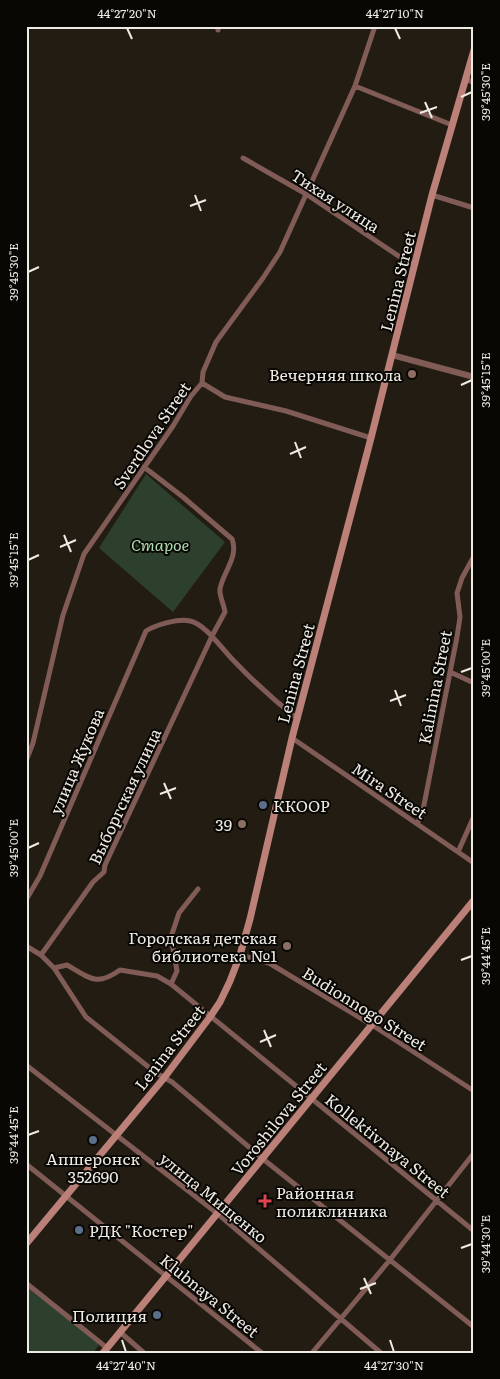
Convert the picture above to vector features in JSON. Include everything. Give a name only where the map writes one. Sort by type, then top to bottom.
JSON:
[{"type":"main road","name":"Lenina Street","points":[[26,1244],[164,1078],[210,1017],[220,1002],[240,955],[292,738],[371,438],[432,195],[474,50]]},
{"type":"main road","name":"Voroshilova Street","points":[[105,1350],[474,900]]},
{"type":"street","name":"Sverdlova Street","points":[[26,761],[33,743],[63,615],[84,554],[173,426],[191,396],[202,383],[203,372],[216,342],[280,252],[355,86],[375,26]]},
{"type":"street","points":[[466,79],[474,83]]},
{"type":"street","points":[[355,86],[452,125]]},
{"type":"street","name":"Тихая улица","points":[[243,158],[306,194],[406,261],[415,265]]},
{"type":"street","points":[[432,195],[474,208]]},
{"type":"street","points":[[392,355],[474,377]]},
{"type":"street","points":[[202,383],[225,397],[286,411],[371,438]]},
{"type":"street","points":[[144,467],[232,539],[235,545],[232,560],[220,590],[225,612],[212,636],[235,663],[298,718]]},
{"type":"street","name":"Kalinina Street","points":[[417,824],[423,810],[460,617],[457,593],[462,578],[474,556]]},
{"type":"street","name":"улица Жукова","points":[[26,900],[40,876],[146,631],[153,626],[189,620],[197,623],[212,636]]},
{"type":"street","name":"Выборгская улица","points":[[42,955],[93,882],[104,872],[105,865],[212,636]]},
{"type":"street","points":[[450,672],[474,683]]},
{"type":"street","name":"Mira Street","points":[[292,738],[474,863]]},
{"type":"street","points":[[458,852],[474,816]]},
{"type":"street","points":[[171,984],[177,971],[170,937],[179,913],[198,889]]},
{"type":"street","points":[[26,946],[42,955],[54,968],[86,1016],[164,1078],[172,1082],[263,1159],[474,1327]]},
{"type":"street","name":"Budionnogo Street","points":[[240,955],[269,963],[372,1025],[474,1090]]},
{"type":"street","name":"Kollektivnaya Street","points":[[54,968],[67,965],[91,979],[101,980],[110,977],[120,970],[156,976],[171,984],[474,1231]]},
{"type":"street","name":"улица Мищенко","points":[[26,1065],[218,1214],[381,1353]]},
{"type":"street","points":[[312,1353],[389,1261],[474,1153]]},
{"type":"street","name":"Klubnaya Street","points":[[26,1164],[262,1353]]},
{"type":"street","points":[[26,1283],[105,1350]]},
{"type":"street","points":[[120,1332],[144,1353]]},
{"type":"green space","name":"Старое","points":[[146,474],[225,542],[173,612],[99,548]]},
{"type":"green space","points":[[26,1285],[99,1345],[93,1353],[26,1353]]},
{"type":"place","name":"Вечерняя школа","points":[[412,374]]},
{"type":"place","name":"ККООР","points":[[263,805]]},
{"type":"place","name":"39","points":[[242,824]]},
{"type":"place","name":"Городская детская библиотека №1","points":[[287,946]]},
{"type":"place","name":"Апшеронск 352690","points":[[93,1140]]},
{"type":"place","name":"Районная поликлиника","points":[[265,1201]]},
{"type":"place","name":"РДК \"Костер\"","points":[[79,1230]]},
{"type":"place","name":"Полиция","points":[[157,1315]]}]
